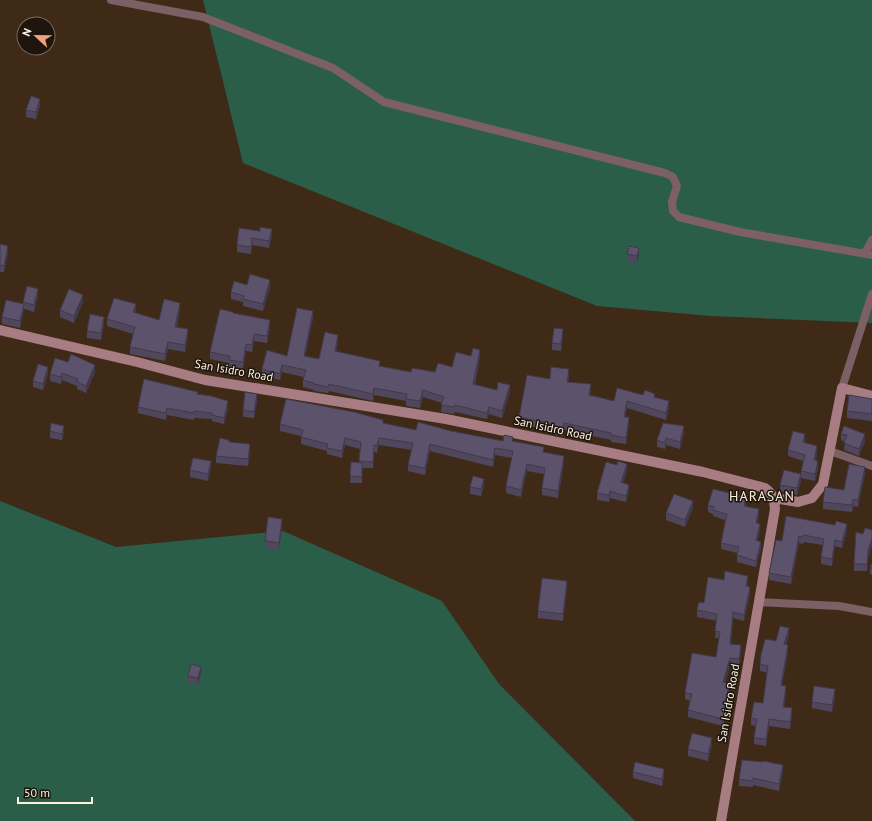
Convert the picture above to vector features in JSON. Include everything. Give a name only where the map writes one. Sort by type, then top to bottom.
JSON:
[{"type":"street","points":[[111,0],[203,17],[333,68],[384,102],[665,173],[672,177],[677,186],[672,202],[673,211],[679,217],[740,232],[869,254],[872,240]]},
{"type":"street","points":[[774,498],[798,502],[812,498],[823,484],[842,388],[872,294]]},
{"type":"street","name":"San Isidro Road","points":[[0,330],[137,362],[205,380],[446,419],[703,472],[765,488],[774,498],[775,509],[721,821]]},
{"type":"street","points":[[842,388],[872,396]]},
{"type":"street","points":[[830,451],[872,466]]},
{"type":"street","points":[[759,602],[839,606],[872,612]]},
{"type":"green space","points":[[203,0],[872,0],[872,323],[711,316],[597,306],[243,163]]},
{"type":"green space","points":[[0,501],[116,547],[283,531],[442,601],[499,684],[635,821],[0,821]]},
{"type":"building","points":[[31,96],[40,99],[36,112],[26,110]]},
{"type":"building","points":[[260,227],[272,229],[269,241],[252,238],[251,247],[237,245],[239,228],[260,231]]},
{"type":"building","points":[[0,244],[8,246],[4,266],[0,265]]},
{"type":"building","points":[[629,246],[639,248],[637,256],[627,254]]},
{"type":"building","points":[[250,274],[270,280],[263,304],[243,299],[244,296],[231,292],[234,281],[247,285]]},
{"type":"building","points":[[27,286],[38,289],[34,305],[23,302]]},
{"type":"building","points":[[69,289],[83,295],[74,316],[60,310]]},
{"type":"building","points":[[114,298],[136,304],[133,312],[159,320],[164,299],[180,303],[175,327],[188,329],[185,345],[168,342],[165,354],[130,347],[135,327],[107,319]]},
{"type":"building","points":[[6,300],[24,304],[20,321],[2,317]]},
{"type":"building","points":[[297,308],[313,311],[304,356],[319,359],[325,332],[338,335],[335,351],[380,361],[379,366],[411,372],[412,368],[435,372],[438,363],[452,367],[456,352],[471,356],[473,348],[480,350],[473,384],[497,390],[498,382],[510,385],[502,411],[489,407],[487,413],[455,405],[454,407],[441,405],[444,397],[423,390],[420,401],[406,399],[407,394],[374,388],[373,394],[329,384],[328,387],[303,380],[306,370],[282,365],[280,374],[262,369],[267,350],[287,356]]},
{"type":"building","points":[[220,309],[270,320],[267,336],[254,334],[252,345],[246,344],[243,362],[229,360],[230,356],[210,352]]},
{"type":"building","points":[[90,314],[104,317],[101,333],[87,331]]},
{"type":"building","points":[[554,328],[563,329],[561,344],[552,343]]},
{"type":"building","points":[[71,354],[95,365],[86,386],[77,382],[78,379],[62,373],[61,377],[50,374],[55,358],[68,362]]},
{"type":"building","points":[[38,364],[48,367],[43,384],[33,381]]},
{"type":"building","points":[[551,367],[569,369],[567,382],[591,384],[589,395],[614,401],[617,388],[643,395],[645,390],[655,394],[654,397],[669,401],[666,413],[627,401],[624,417],[629,417],[626,438],[611,435],[611,433],[564,423],[563,430],[548,427],[549,423],[519,417],[527,375],[550,379]]},
{"type":"building","points":[[144,379],[228,401],[224,418],[212,415],[212,413],[194,411],[194,413],[167,408],[166,413],[138,407]]},
{"type":"building","points":[[245,392],[257,394],[254,412],[243,410]]},
{"type":"building","points":[[849,395],[872,399],[872,414],[847,411]]},
{"type":"building","points":[[286,399],[354,412],[383,420],[383,423],[416,430],[418,422],[451,431],[503,441],[504,435],[513,437],[512,441],[544,447],[543,452],[564,456],[558,491],[542,488],[545,468],[527,464],[521,490],[506,486],[513,451],[495,448],[493,460],[430,444],[425,468],[408,465],[413,443],[379,438],[377,446],[374,445],[373,462],[359,461],[361,442],[345,438],[342,451],[327,448],[328,444],[301,437],[303,430],[280,424]]},
{"type":"building","points":[[51,423],[64,426],[62,434],[50,431]]},
{"type":"building","points":[[663,423],[684,426],[680,442],[666,438],[665,443],[657,440]]},
{"type":"building","points":[[844,426],[865,434],[859,449],[844,443],[847,435],[841,434]]},
{"type":"building","points":[[793,431],[805,434],[803,442],[817,446],[814,460],[818,461],[815,474],[801,471],[805,455],[788,450]]},
{"type":"building","points":[[220,438],[229,440],[229,442],[250,444],[248,459],[216,456]]},
{"type":"building","points":[[193,458],[211,461],[208,474],[190,470]]},
{"type":"building","points":[[618,461],[627,464],[621,482],[629,485],[626,496],[610,491],[609,495],[597,493],[606,462],[617,465]]},
{"type":"building","points":[[351,462],[362,463],[362,477],[350,476]]},
{"type":"building","points":[[849,464],[865,467],[858,500],[853,499],[852,505],[823,502],[825,487],[844,490]]},
{"type":"building","points":[[784,470],[801,474],[797,488],[780,485]]},
{"type":"building","points":[[473,476],[484,479],[481,489],[470,487]]},
{"type":"building","points":[[713,489],[746,497],[744,506],[759,509],[756,523],[760,524],[756,540],[761,542],[756,561],[737,555],[739,547],[721,543],[727,514],[713,510],[714,507],[708,505]]},
{"type":"building","points":[[674,494],[693,501],[685,520],[666,513]]},
{"type":"building","points":[[786,516],[835,525],[836,521],[847,524],[842,542],[835,540],[832,559],[821,557],[824,539],[804,535],[803,537],[799,536],[791,577],[769,573],[776,540],[782,541]]},
{"type":"building","points":[[268,517],[282,519],[279,543],[265,541]]},
{"type":"building","points":[[865,528],[872,530],[867,564],[854,564],[856,532],[863,534]]},
{"type":"building","points":[[725,571],[748,576],[746,586],[750,587],[744,615],[733,612],[730,644],[741,645],[739,659],[730,658],[723,682],[729,684],[723,719],[688,710],[692,694],[685,693],[692,653],[716,657],[720,632],[715,631],[717,614],[697,610],[699,602],[704,603],[708,577],[724,580]]},
{"type":"building","points":[[542,578],[567,581],[563,614],[538,611]]},
{"type":"building","points":[[780,626],[789,628],[784,644],[788,645],[781,685],[786,686],[783,707],[792,708],[790,722],[769,719],[766,739],[754,738],[757,719],[751,718],[754,702],[763,703],[768,666],[760,664],[761,655],[765,639],[776,641]]},
{"type":"building","points":[[191,664],[201,667],[198,678],[188,676]]},
{"type":"building","points":[[814,686],[835,689],[832,705],[812,702]]},
{"type":"building","points":[[692,733],[712,738],[708,754],[688,749]]},
{"type":"building","points":[[742,760],[764,761],[783,765],[779,784],[753,778],[753,781],[739,779]]},
{"type":"building","points":[[635,762],[664,769],[662,779],[633,772]]},
{"type":"district","name":"HARASAN","points":[[762,496]]}]
